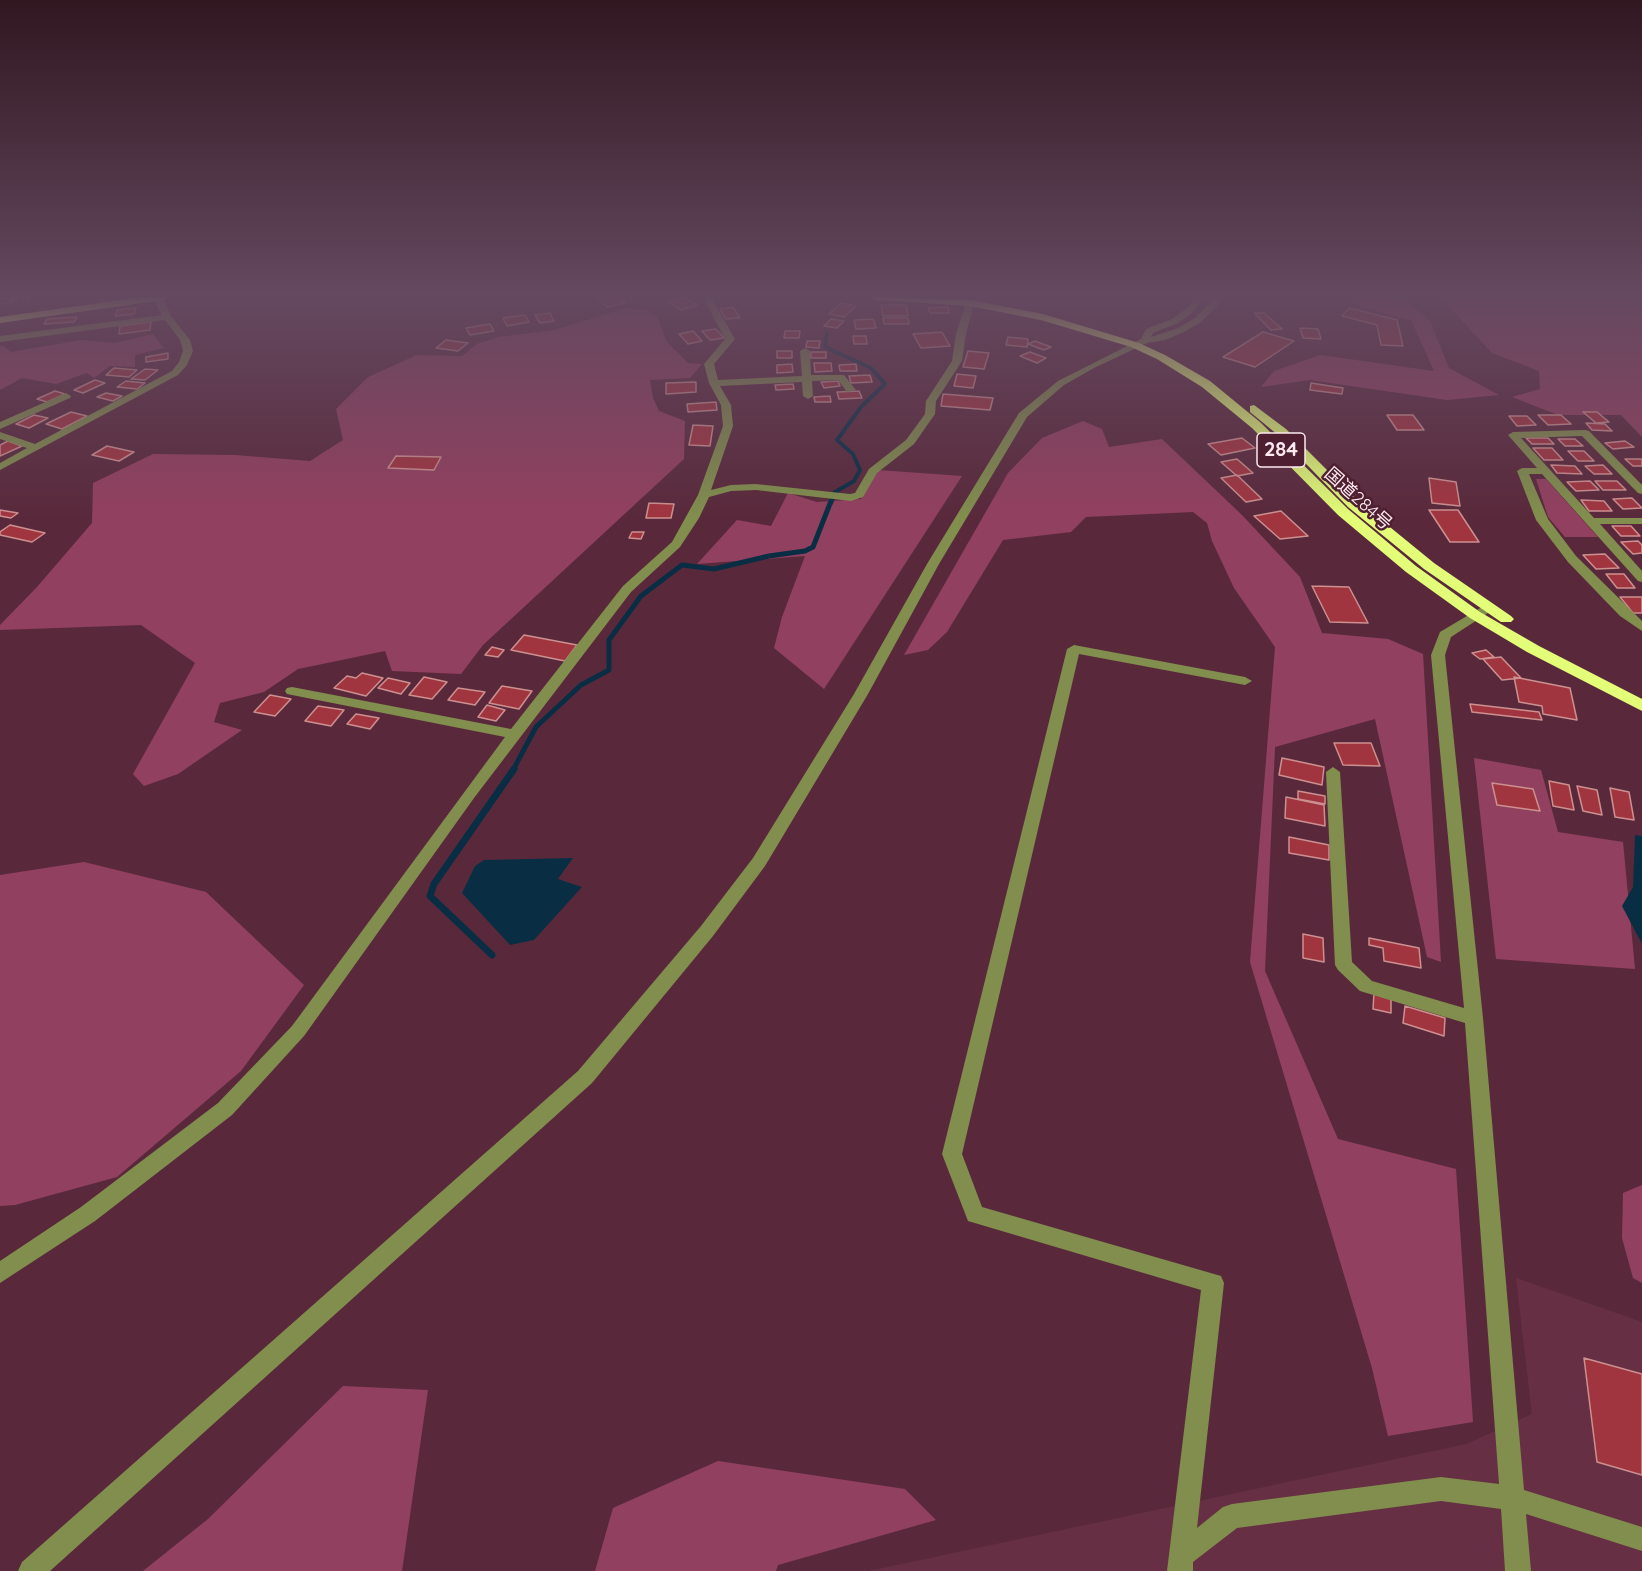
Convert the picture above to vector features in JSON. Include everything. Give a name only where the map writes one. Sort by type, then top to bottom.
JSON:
[{"type":"highway","name":"国道284号","points":[[1198,370],[1218,380],[1282,432],[1353,504],[1481,612],[1533,649],[1642,706]]},
{"type":"highway","name":"国道284号","points":[[1481,612],[1642,694]]},
{"type":"street","points":[[0,467],[177,370]]},
{"type":"street","points":[[0,1273],[88,1214],[225,1108],[298,1031],[469,794],[627,589],[676,544],[693,518],[704,495],[728,426],[726,405],[714,383],[711,370]]},
{"type":"street","points":[[806,370],[808,396]]},
{"type":"street","points":[[704,495],[731,488],[756,487],[851,498],[859,495],[873,471],[910,442],[930,414],[931,401],[952,370]]},
{"type":"street","points":[[31,1571],[585,1077],[707,931],[759,862],[861,694],[933,564],[1023,415],[1061,383],[1086,370]]},
{"type":"street","points":[[714,383],[841,377],[851,390]]},
{"type":"street","points":[[0,426],[66,396]]},
{"type":"street","points":[[1642,491],[1585,433],[1513,435],[1642,578]]},
{"type":"street","points":[[0,435],[36,448]]},
{"type":"street","points":[[1544,471],[1522,471],[1542,520],[1572,559],[1624,613],[1642,627]]},
{"type":"street","points":[[1589,521],[1642,521]]},
{"type":"street","points":[[1481,612],[1445,635],[1438,655],[1474,1018],[1518,1571]]},
{"type":"street","points":[[1180,1563],[1213,1282],[975,1214],[952,1154],[1074,649],[1245,681]]},
{"type":"street","points":[[292,691],[516,735]]},
{"type":"street","points":[[1333,772],[1344,965],[1366,986],[1474,1018]]},
{"type":"street","points":[[1180,1563],[1232,1516],[1441,1489],[1512,1498],[1642,1539]]},
{"type":"shaded area","points":[[0,370],[104,370],[94,378],[87,373],[56,384],[22,378],[0,390]]},
{"type":"shaded area","points":[[383,370],[697,370],[690,378],[650,380],[653,398],[659,411],[685,421],[684,459],[483,645],[461,674],[392,671],[385,651],[298,669],[264,692],[220,703],[214,722],[242,730],[178,774],[144,786],[133,774],[195,663],[141,625],[0,630],[0,625],[37,587],[92,523],[93,483],[153,454],[235,455],[310,461],[343,440],[336,409],[368,377]]},
{"type":"shaded area","points":[[1276,370],[1453,370],[1499,395],[1447,400],[1310,380],[1261,387]]},
{"type":"shaded area","points":[[1537,370],[1642,370],[1642,437],[1621,415],[1558,415],[1512,397],[1540,389]]},
{"type":"shaded area","points":[[1083,421],[1102,429],[1109,447],[1162,439],[1242,515],[1300,577],[1322,633],[1388,639],[1423,654],[1441,962],[1427,957],[1375,719],[1275,747],[1265,971],[1338,1139],[1456,1169],[1473,1422],[1388,1436],[1372,1368],[1250,962],[1275,647],[1234,588],[1212,541],[1207,523],[1193,512],[1086,517],[1071,532],[1003,540],[947,632],[928,650],[904,655],[1008,473],[1042,438]]},
{"type":"shaded area","points":[[878,470],[962,476],[824,689],[774,648],[782,617],[805,556],[697,564],[737,520],[771,526],[788,493],[817,502],[861,499]]},
{"type":"shaded area","points":[[1536,479],[1546,479],[1598,537],[1565,537],[1548,517]]},
{"type":"shaded area","points":[[1474,758],[1541,770],[1558,832],[1623,842],[1635,969],[1496,959]]},
{"type":"shaded area","points":[[84,862],[206,892],[304,985],[241,1071],[117,1177],[15,1205],[0,1206],[0,875]]},
{"type":"shaded area","points":[[1642,1185],[1642,1283],[1633,1278],[1622,1238],[1623,1193]]},
{"type":"shaded area","points":[[1516,1278],[1642,1322],[1642,1571],[869,1571],[1467,1444],[1532,1414]]},
{"type":"shaded area","points":[[343,1386],[428,1390],[402,1571],[143,1571],[208,1519]]},
{"type":"shaded area","points":[[718,1461],[905,1489],[936,1520],[778,1565],[776,1571],[595,1571],[613,1508]]},
{"type":"water","points":[[1635,835],[1642,836],[1642,944],[1622,906],[1633,887]]},
{"type":"water","points":[[573,858],[558,879],[582,887],[534,940],[510,945],[462,893],[475,866],[484,860]]},
{"type":"building","points":[[111,370],[137,370],[129,377],[106,375]]},
{"type":"building","points":[[143,370],[158,370],[145,380],[131,379]]},
{"type":"building","points":[[777,370],[793,372],[777,373]]},
{"type":"building","points":[[957,374],[976,376],[973,388],[954,386]]},
{"type":"building","points":[[870,375],[872,382],[851,383],[849,376]]},
{"type":"building","points":[[95,380],[105,383],[83,393],[74,390]]},
{"type":"building","points":[[126,381],[145,383],[137,389],[117,387]]},
{"type":"building","points":[[838,381],[840,386],[824,388],[821,382]]},
{"type":"building","points":[[696,382],[696,392],[666,394],[666,383]]},
{"type":"building","points":[[1311,383],[1343,388],[1342,394],[1310,390]]},
{"type":"building","points":[[793,384],[794,389],[776,390],[775,385]]},
{"type":"building","points":[[55,391],[65,394],[47,402],[37,399]]},
{"type":"building","points":[[859,391],[862,398],[839,399],[837,392]]},
{"type":"building","points":[[106,393],[122,396],[113,401],[97,397]]},
{"type":"building","points":[[943,394],[993,398],[990,410],[941,406]]},
{"type":"building","points":[[830,396],[831,402],[815,402],[814,397]]},
{"type":"building","points":[[716,402],[717,410],[688,412],[687,404]]},
{"type":"building","points":[[71,412],[87,416],[62,429],[46,424]]},
{"type":"building","points":[[1583,412],[1597,412],[1609,422],[1596,423]]},
{"type":"building","points":[[34,415],[48,418],[29,428],[16,424]]},
{"type":"building","points":[[1387,415],[1413,415],[1424,430],[1397,430]]},
{"type":"building","points":[[1538,415],[1561,415],[1571,424],[1548,425]]},
{"type":"building","points":[[1509,416],[1527,416],[1536,425],[1517,426]]},
{"type":"building","points":[[1586,423],[1605,424],[1612,431],[1592,430]]},
{"type":"building","points":[[693,425],[713,426],[710,446],[689,445]]},
{"type":"building","points":[[1242,438],[1255,448],[1221,455],[1208,444]]},
{"type":"building","points":[[1526,438],[1548,438],[1554,444],[1532,444]]},
{"type":"building","points":[[1558,439],[1575,439],[1583,446],[1565,446]]},
{"type":"building","points":[[8,441],[22,446],[0,456],[0,445]]},
{"type":"building","points":[[1625,441],[1634,447],[1613,449],[1605,443]]},
{"type":"building","points":[[107,446],[134,452],[119,461],[92,455]]},
{"type":"building","points":[[1533,448],[1552,448],[1563,460],[1544,460]]},
{"type":"building","points":[[1568,451],[1584,451],[1594,461],[1578,461]]},
{"type":"building","points":[[396,456],[441,457],[434,470],[388,468]]},
{"type":"building","points":[[1237,459],[1253,473],[1237,476],[1221,462]]},
{"type":"building","points":[[1625,459],[1642,459],[1642,466],[1633,466]]},
{"type":"building","points":[[1551,465],[1575,466],[1582,474],[1557,473]]},
{"type":"building","points":[[1603,465],[1612,474],[1594,474],[1585,466]]},
{"type":"building","points":[[1237,475],[1262,499],[1246,502],[1221,478]]},
{"type":"building","points":[[1429,478],[1456,482],[1460,506],[1432,503]]},
{"type":"building","points":[[1590,481],[1599,490],[1576,491],[1567,482]]},
{"type":"building","points":[[1595,481],[1617,481],[1626,490],[1603,490]]},
{"type":"building","points":[[1632,498],[1642,508],[1623,509],[1613,499]]},
{"type":"building","points":[[1581,500],[1604,501],[1612,511],[1589,511]]},
{"type":"building","points":[[649,503],[674,504],[671,518],[646,518]]},
{"type":"building","points":[[0,510],[18,513],[11,518],[0,516]]},
{"type":"building","points":[[1429,510],[1458,510],[1479,542],[1450,542]]},
{"type":"building","points":[[1281,511],[1308,536],[1280,539],[1254,516]]},
{"type":"building","points":[[10,525],[45,533],[32,542],[0,535],[0,532]]},
{"type":"building","points":[[1612,526],[1631,526],[1640,536],[1621,536]]},
{"type":"building","points":[[632,532],[644,532],[641,539],[629,538]]},
{"type":"building","points":[[1638,541],[1642,545],[1642,553],[1633,554],[1621,542]]},
{"type":"building","points":[[1605,554],[1619,568],[1596,569],[1583,555]]},
{"type":"building","points":[[1606,574],[1624,574],[1635,588],[1617,588]]},
{"type":"building","points":[[1312,586],[1349,587],[1368,623],[1330,622]]},
{"type":"building","points":[[1620,597],[1642,597],[1642,613],[1633,613]]},
{"type":"building","points":[[524,635],[577,645],[565,661],[511,650]]},
{"type":"building","points":[[492,647],[504,650],[498,657],[485,655]]},
{"type":"building","points":[[1486,650],[1494,657],[1480,659],[1472,653]]},
{"type":"building","points":[[1501,657],[1521,678],[1502,680],[1483,659]]},
{"type":"building","points":[[362,673],[383,678],[366,696],[334,688],[347,676],[356,678]]},
{"type":"building","points":[[424,677],[447,682],[432,699],[409,695]]},
{"type":"building","points":[[1514,677],[1570,688],[1577,720],[1543,714],[1542,706],[1519,702]]},
{"type":"building","points":[[388,678],[410,683],[401,694],[378,688]]},
{"type":"building","points":[[502,686],[532,691],[519,709],[489,703]]},
{"type":"building","points":[[458,688],[485,692],[475,705],[448,700]]},
{"type":"building","points":[[270,695],[291,699],[275,716],[254,712]]},
{"type":"building","points":[[1470,704],[1539,712],[1542,720],[1472,712]]},
{"type":"building","points":[[487,705],[505,710],[496,721],[478,717]]},
{"type":"building","points":[[318,706],[344,710],[331,726],[305,721]]},
{"type":"building","points":[[356,714],[379,718],[370,729],[347,724]]},
{"type":"building","points":[[1334,743],[1371,743],[1380,766],[1343,765]]},
{"type":"building","points":[[1282,758],[1324,767],[1322,785],[1279,775]]},
{"type":"building","points":[[1549,781],[1569,785],[1574,810],[1553,806]]},
{"type":"building","points":[[1492,783],[1533,789],[1540,811],[1497,805]]},
{"type":"building","points":[[1577,786],[1597,790],[1602,815],[1583,811]]},
{"type":"building","points":[[1610,788],[1629,792],[1634,820],[1615,817]]},
{"type":"building","points":[[1298,791],[1325,796],[1325,804],[1298,799]]},
{"type":"building","points":[[1286,797],[1324,805],[1325,826],[1285,818]]},
{"type":"building","points":[[1289,837],[1329,845],[1329,860],[1289,853]]},
{"type":"building","points":[[1303,934],[1323,938],[1324,962],[1303,958]]},
{"type":"building","points":[[1369,938],[1419,948],[1421,968],[1384,961],[1383,948],[1369,945]]},
{"type":"building","points":[[1374,993],[1391,996],[1391,1013],[1373,1009]]},
{"type":"building","points":[[1405,1006],[1445,1018],[1444,1036],[1403,1023]]},
{"type":"building","points":[[1584,1358],[1642,1374],[1642,1475],[1597,1462]]},
{"type":"waterway","points":[[831,503],[835,492],[854,481],[860,470],[853,454],[837,440],[861,407],[885,384],[873,370]]},
{"type":"waterway","points":[[513,770],[536,727],[581,685],[609,670],[609,640],[641,596],[682,565],[714,569],[769,556],[805,551],[813,547],[831,501]]},
{"type":"waterway","points":[[492,955],[430,896],[434,884],[514,769]]}]
